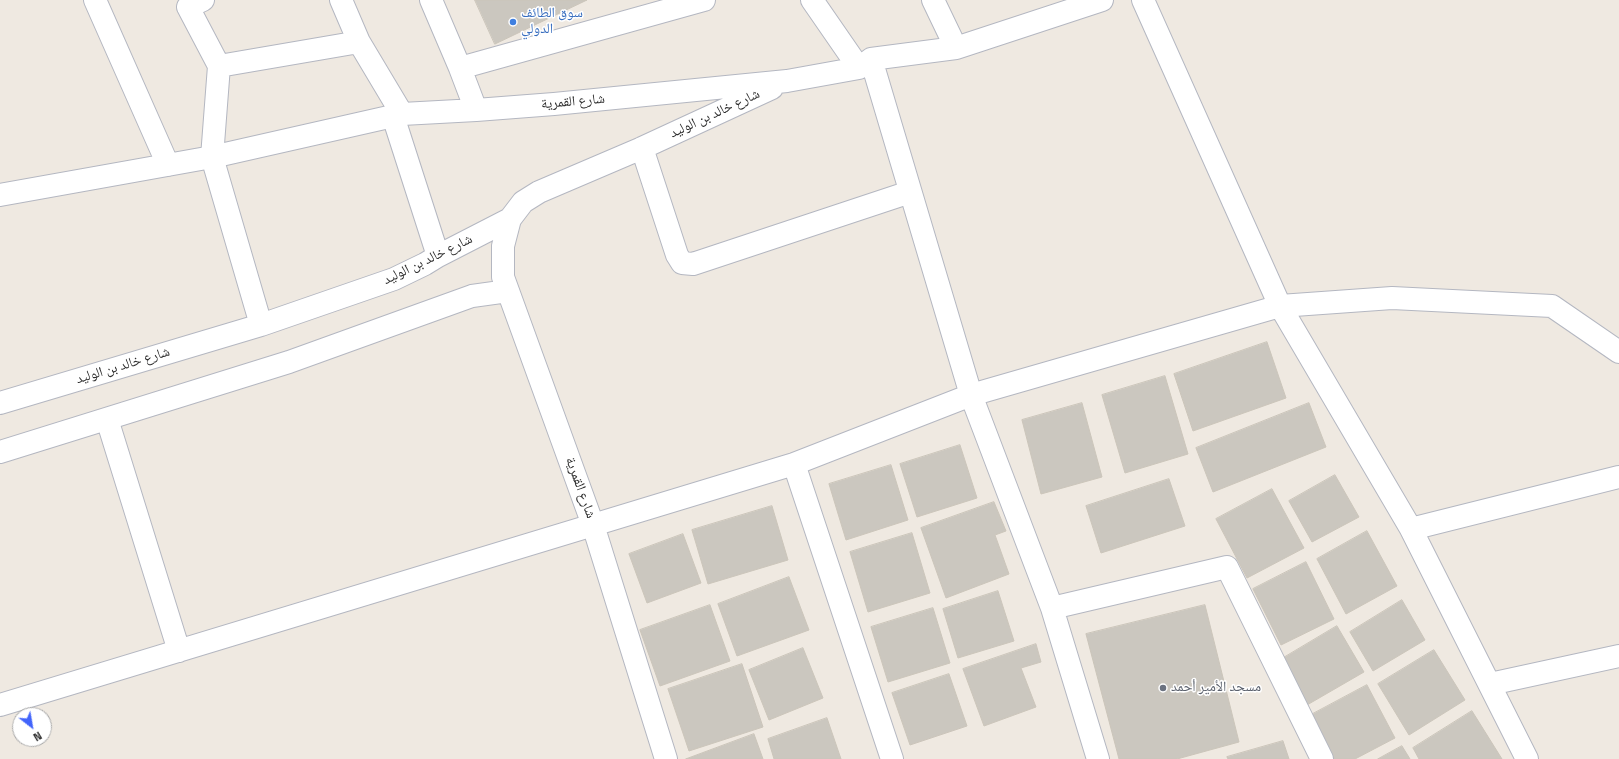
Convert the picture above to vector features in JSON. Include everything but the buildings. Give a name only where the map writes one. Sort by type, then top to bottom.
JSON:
[{"type":"street","points":[[95,0],[168,165]]},
{"type":"street","points":[[203,0],[188,7],[219,66],[212,157],[261,325]]},
{"type":"street","points":[[341,0],[359,42],[398,115],[438,256]]},
{"type":"street","points":[[431,0],[476,110]]},
{"type":"street","points":[[460,68],[704,0]]},
{"type":"street","points":[[812,0],[865,64],[910,192],[971,395],[1052,608],[1098,759]]},
{"type":"street","points":[[933,0],[956,48]]},
{"type":"street","points":[[788,80],[865,64],[956,48],[1102,0]]},
{"type":"street","points":[[1143,0],[1280,306],[1411,529],[1527,759]]},
{"type":"street","points":[[219,66],[359,42]]},
{"type":"street","name":"شارع القمرية","points":[[0,195],[212,157],[398,115],[476,110],[788,80]]},
{"type":"street","name":"شارع خالد بن الوليد","points":[[0,403],[261,325],[394,279],[510,218],[523,202],[538,192],[642,148],[788,80]]},
{"type":"street","points":[[642,148],[676,255],[682,263],[693,264],[910,192]]},
{"type":"street","name":"شارع القمرية","points":[[510,218],[503,246],[503,277],[593,525],[666,759]]},
{"type":"street","points":[[0,452],[289,362],[472,296],[508,291]]},
{"type":"street","points":[[0,705],[794,464],[971,395],[1280,306],[1392,298],[1552,306],[1619,352]]},
{"type":"street","points":[[107,419],[179,651]]},
{"type":"street","points":[[794,464],[892,759]]},
{"type":"street","points":[[1411,529],[1619,477]]},
{"type":"street","points":[[1052,608],[1226,567],[1322,759]]},
{"type":"street","points":[[1490,684],[1619,656]]},
{"type":"place","name":"سوق الطائف الدولي","points":[[513,22]]},
{"type":"place","name":"مسجد الأمير أحمد","points":[[1163,688]]}]
